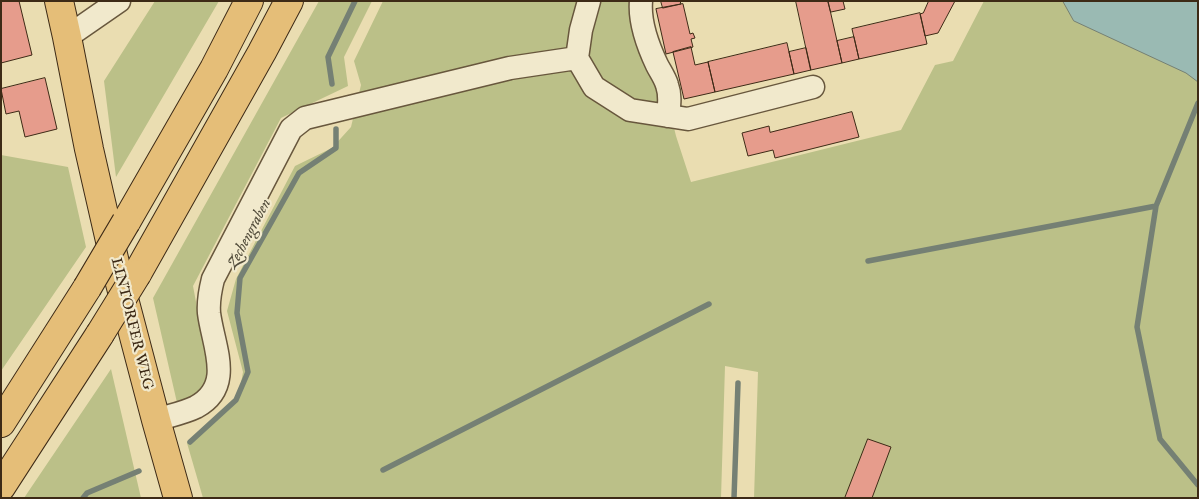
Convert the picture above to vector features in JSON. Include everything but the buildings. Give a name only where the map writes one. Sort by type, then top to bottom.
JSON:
[{"type":"main road","name":"LINTORFER WEG","points":[[59,1],[88,149],[121,285],[178,498]]},
{"type":"main road","points":[[1,423],[87,288],[126,222],[214,69],[249,1]]},
{"type":"main road","points":[[1,487],[137,274],[289,1]]},
{"type":"street","points":[[67,37],[119,1]]},
{"type":"street","points":[[590,1],[581,30],[577,58],[594,87],[630,110],[688,119],[813,87]]},
{"type":"street","points":[[641,1],[640,10],[652,54],[670,94],[668,116]]},
{"type":"street","points":[[156,420],[195,407],[208,398],[217,385],[219,362],[208,300],[213,279],[291,129],[305,118],[355,105],[510,68],[577,58]]},
{"type":"green space","points":[[155,1],[219,1],[116,177],[104,81]]},
{"type":"green space","points":[[319,1],[372,1],[344,57],[348,86],[281,118],[193,286],[208,366],[203,390],[178,407],[153,298]]},
{"type":"green space","points":[[383,1],[643,1],[676,136],[691,182],[901,130],[935,65],[953,61],[984,1],[1198,1],[1198,498],[754,498],[758,372],[725,366],[721,498],[203,498],[187,443],[238,400],[243,372],[227,311],[236,279],[295,166],[332,148],[351,127],[361,85],[354,61]]},
{"type":"green space","points":[[1,155],[68,167],[86,247],[1,371]]},
{"type":"green space","points":[[111,369],[141,498],[24,498]]},
{"type":"water","points":[[1063,1],[1198,1],[1198,82],[1186,73],[1074,21]]},
{"type":"waterway","name":"Zechengraben","points":[[332,84],[328,57],[355,1]]},
{"type":"waterway","points":[[1198,103],[1156,206],[1137,327],[1160,439],[1198,485]]},
{"type":"waterway","name":"Zechengraben","points":[[190,442],[236,400],[248,372],[237,313],[240,278],[299,173],[336,148],[336,129]]},
{"type":"waterway","points":[[868,261],[1156,206]]},
{"type":"waterway","points":[[383,470],[709,304]]},
{"type":"waterway","points":[[734,498],[738,383]]},
{"type":"waterway","name":"Zechengraben","points":[[83,498],[87,493],[139,471]]}]
